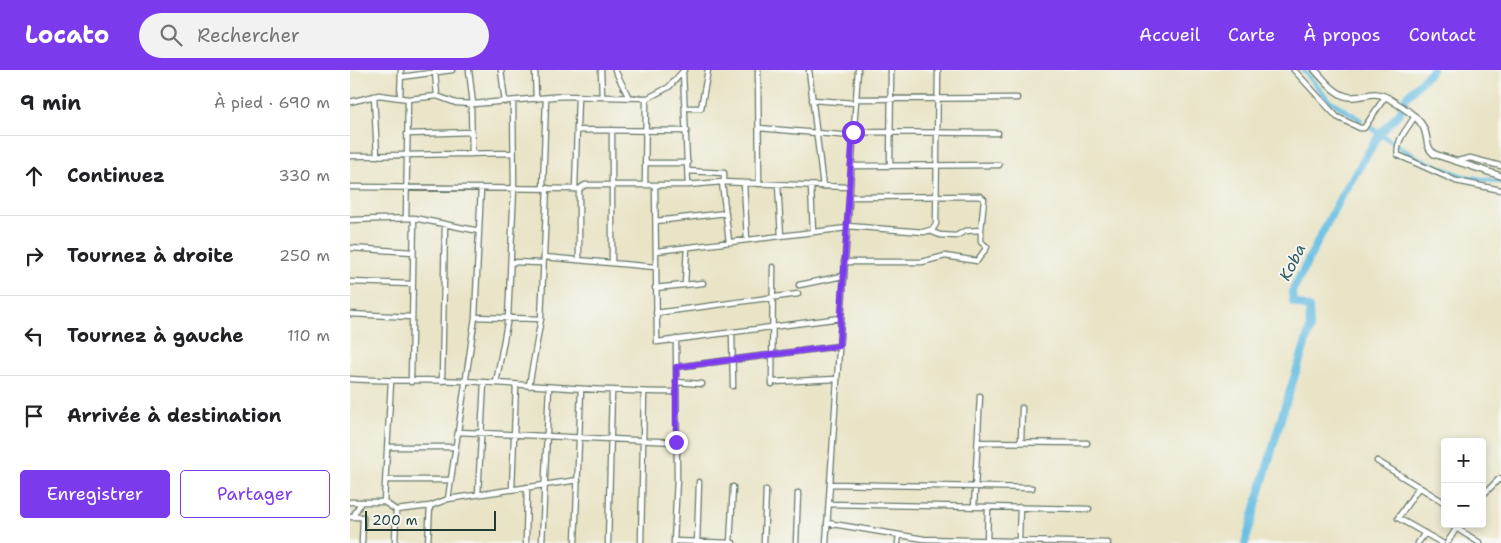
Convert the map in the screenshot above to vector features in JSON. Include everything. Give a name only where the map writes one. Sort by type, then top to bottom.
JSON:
[{"type":"main road","points":[[1315,70],[1336,91],[1344,96],[1358,97],[1367,93],[1386,98],[1412,114],[1424,130],[1428,148],[1434,154],[1501,176]]},
{"type":"street","points":[[400,98],[401,70]]},
{"type":"street","points":[[401,77],[452,70]]},
{"type":"street","points":[[469,70],[472,104],[472,154]]},
{"type":"street","points":[[501,70],[505,102]]},
{"type":"street","points":[[535,70],[536,99]]},
{"type":"street","points":[[601,70],[602,97]]},
{"type":"street","points":[[615,70],[629,98]]},
{"type":"street","points":[[685,108],[701,108],[708,70]]},
{"type":"street","points":[[758,70],[759,184]]},
{"type":"street","points":[[809,70],[823,187]]},
{"type":"street","points":[[826,543],[858,70]]},
{"type":"street","points":[[890,166],[891,70]]},
{"type":"street","points":[[930,231],[936,224],[938,70]]},
{"type":"street","points":[[1294,70],[1337,117],[1360,128],[1364,128],[1386,98]]},
{"type":"street","points":[[435,71],[437,96]]},
{"type":"street","points":[[684,71],[688,185]]},
{"type":"street","points":[[350,102],[374,96],[408,99],[437,96],[456,103],[472,104],[546,98],[646,98],[664,90],[684,71]]},
{"type":"street","points":[[374,96],[377,156]]},
{"type":"street","points":[[578,97],[577,189],[579,260]]},
{"type":"street","points":[[529,386],[541,319],[544,263],[546,98]]},
{"type":"street","points":[[645,185],[646,98]]},
{"type":"street","points":[[812,100],[1017,98]]},
{"type":"street","points":[[406,218],[408,99]]},
{"type":"street","points":[[496,384],[508,318],[514,188],[513,102]]},
{"type":"street","points":[[1412,114],[1396,148],[1398,155],[1403,159],[1456,181],[1501,190]]},
{"type":"street","points":[[759,128],[853,134],[891,132],[998,133]]},
{"type":"street","points":[[577,130],[687,131]]},
{"type":"street","points":[[612,130],[612,263]]},
{"type":"street","points":[[407,134],[472,132]]},
{"type":"street","points":[[350,156],[514,153]]},
{"type":"street","points":[[1454,162],[1470,158],[1501,166]]},
{"type":"street","points":[[645,163],[688,163]]},
{"type":"street","points":[[851,166],[999,165]]},
{"type":"street","points":[[688,171],[724,173],[723,182],[729,242]]},
{"type":"street","points":[[350,187],[577,189],[585,185],[688,185],[723,182],[810,187],[849,186]]},
{"type":"street","points":[[744,183],[747,240]]},
{"type":"street","points":[[655,185],[657,342],[841,318]]},
{"type":"street","points":[[778,185],[781,236]]},
{"type":"street","points":[[810,187],[813,232]]},
{"type":"street","points":[[448,499],[475,316],[481,188]]},
{"type":"street","points":[[844,262],[922,262],[946,256],[977,261],[987,247],[981,242],[984,202],[982,197],[849,197]]},
{"type":"street","points":[[656,221],[726,214]]},
{"type":"street","points":[[350,220],[414,218],[479,231]]},
{"type":"street","points":[[410,382],[414,218]]},
{"type":"street","points":[[442,381],[445,224]]},
{"type":"street","points":[[657,251],[847,227],[930,231],[940,235],[956,236],[965,231],[981,230]]},
{"type":"street","points":[[686,285],[687,247]]},
{"type":"street","points":[[350,248],[413,252]]},
{"type":"street","points":[[544,257],[655,267]]},
{"type":"street","points":[[511,262],[544,263]]},
{"type":"street","points":[[773,267],[772,383],[837,379]]},
{"type":"street","points":[[798,285],[844,276]]},
{"type":"street","points":[[350,282],[412,284]]},
{"type":"street","points":[[655,288],[703,283]]},
{"type":"street","points":[[656,314],[798,294]]},
{"type":"street","points":[[350,314],[412,316]]},
{"type":"street","points":[[475,316],[541,319]]},
{"type":"street","points":[[732,332],[733,386]]},
{"type":"street","points":[[676,339],[674,542],[731,543],[733,487]]},
{"type":"street","points":[[676,367],[839,346]]},
{"type":"street","points":[[350,379],[391,382],[466,381],[612,392],[676,392]]},
{"type":"street","points":[[384,502],[391,382]]},
{"type":"street","points":[[676,382],[702,384]]},
{"type":"street","points":[[478,494],[484,383]]},
{"type":"street","points":[[512,489],[516,385]]},
{"type":"street","points":[[542,543],[549,387]]},
{"type":"street","points":[[576,543],[581,389]]},
{"type":"street","points":[[608,543],[612,392]]},
{"type":"street","points":[[641,543],[644,392]]},
{"type":"street","points":[[974,506],[980,396]]},
{"type":"street","points":[[1021,442],[1022,408]]},
{"type":"street","points":[[459,432],[676,442]]},
{"type":"street","points":[[978,442],[1087,443]]},
{"type":"street","points":[[388,447],[456,447]]},
{"type":"street","points":[[1377,461],[1441,501]]},
{"type":"street","points":[[1486,492],[1499,479],[1501,480]]},
{"type":"street","points":[[386,480],[451,480]]},
{"type":"street","points":[[350,502],[384,502],[396,510],[430,506],[448,499],[478,494],[578,480]]},
{"type":"street","points":[[697,542],[699,482]]},
{"type":"street","points":[[830,484],[1032,488]]},
{"type":"street","points":[[526,543],[527,487]]},
{"type":"street","points":[[1419,487],[1398,518],[1442,543]]},
{"type":"street","points":[[764,543],[766,490]]},
{"type":"street","points":[[796,543],[798,493]]},
{"type":"street","points":[[351,518],[361,502]]},
{"type":"street","points":[[829,504],[1089,509]]},
{"type":"street","points":[[428,543],[430,506]]},
{"type":"street","points":[[987,542],[988,507]]},
{"type":"street","points":[[1019,541],[1020,507]]},
{"type":"street","points":[[395,543],[396,510]]},
{"type":"street","points":[[351,518],[363,517],[362,543]]},
{"type":"street","points":[[828,523],[924,539],[987,542],[1108,543]]},
{"type":"street","points":[[1447,543],[1457,528]]},
{"type":"street","points":[[1461,528],[1480,543]]},
{"type":"street","points":[[1418,543],[1425,533]]},
{"type":"street","points":[[898,543],[899,535]]},
{"type":"waterway","points":[[1303,70],[1329,100],[1361,120]]},
{"type":"waterway","name":"Koba","points":[[1245,543],[1283,412],[1310,329],[1309,308],[1293,302],[1292,292],[1340,198],[1380,134],[1400,112],[1407,96],[1432,70]]},
{"type":"waterway","points":[[1371,128],[1415,157],[1463,176],[1501,182]]},
{"type":"route","points":[[676,442],[676,367],[839,346],[853,132]]}]
